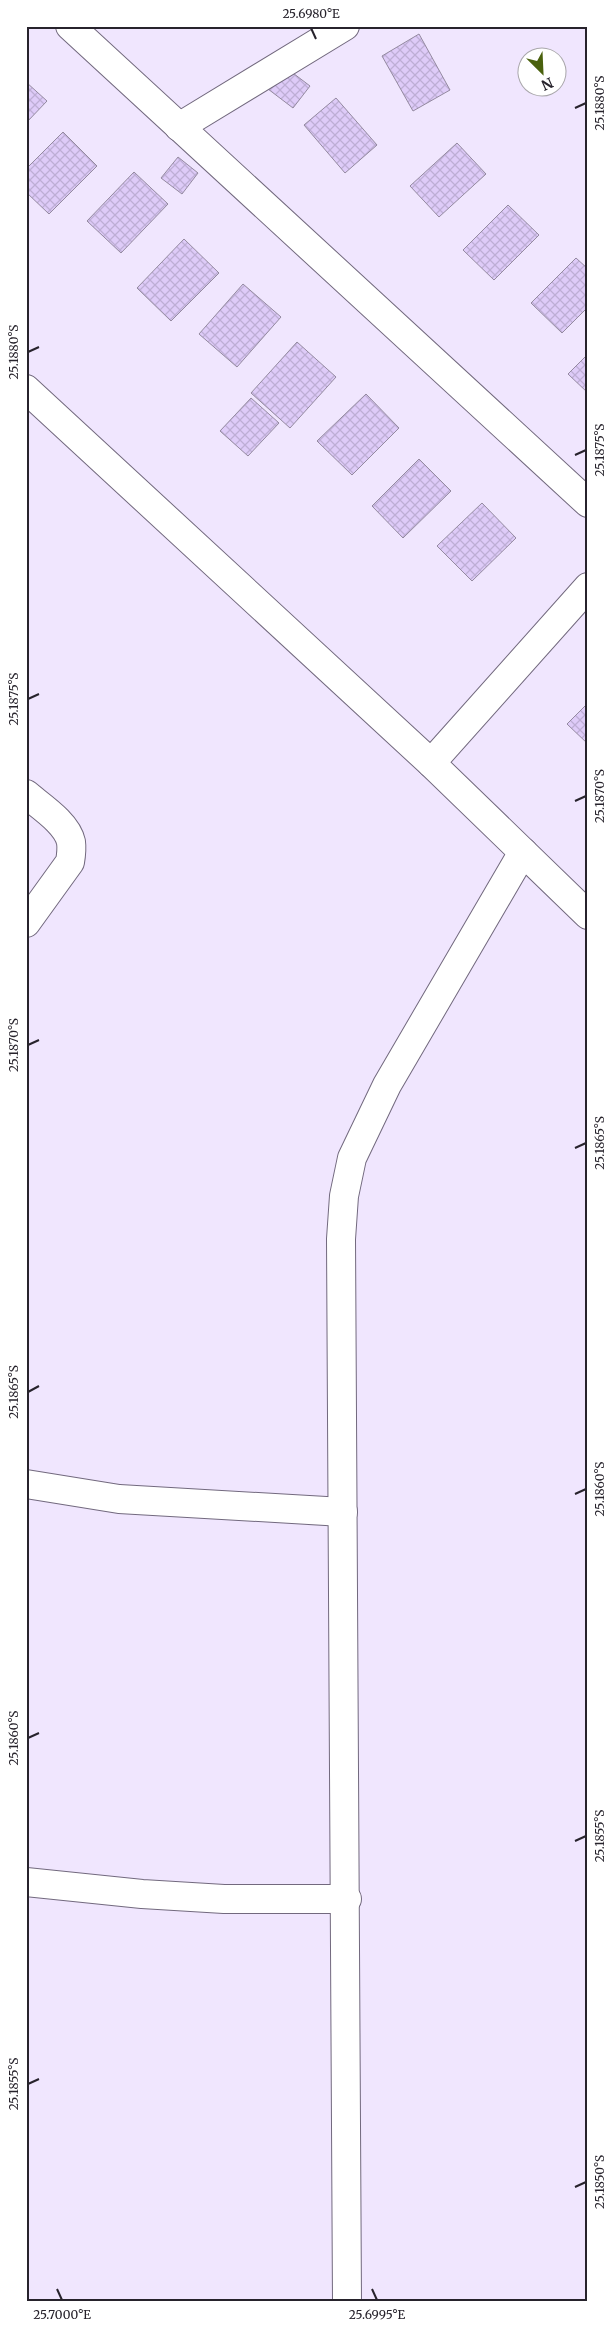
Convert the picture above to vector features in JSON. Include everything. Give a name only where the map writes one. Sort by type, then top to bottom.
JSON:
[{"type":"street","points":[[70,26],[588,503]]},
{"type":"street","points":[[179,127],[345,26]]},
{"type":"street","points":[[26,389],[431,763],[588,915]]},
{"type":"street","points":[[431,763],[588,587]]},
{"type":"street","points":[[26,794],[67,834],[71,842],[71,852],[70,862],[26,923]]},
{"type":"street","points":[[347,2302],[347,1899],[342,1238],[344,1196],[352,1158],[387,1085],[523,852]]},
{"type":"street","points":[[26,1484],[119,1499],[344,1512]]},
{"type":"street","points":[[26,1882],[142,1894],[224,1899],[347,1899]]},
{"type":"building","points":[[419,34],[450,90],[413,111],[382,56]]},
{"type":"building","points":[[285,67],[310,86],[293,108],[268,89]]},
{"type":"building","points":[[26,82],[47,101],[26,123]]},
{"type":"building","points":[[336,98],[377,145],[345,173],[304,125]]},
{"type":"building","points":[[63,132],[97,166],[49,214],[26,192],[26,169]]},
{"type":"building","points":[[457,143],[486,174],[439,217],[410,186]]},
{"type":"building","points":[[178,157],[198,173],[182,194],[161,178]]},
{"type":"building","points":[[134,172],[168,204],[121,253],[87,221]]},
{"type":"building","points":[[508,205],[539,235],[494,280],[463,250]]},
{"type":"building","points":[[184,239],[219,273],[171,321],[137,288]]},
{"type":"building","points":[[576,258],[588,269],[588,307],[562,333],[531,303]]},
{"type":"building","points":[[243,284],[281,317],[237,367],[199,334]]},
{"type":"building","points":[[297,342],[336,377],[290,428],[251,393]]},
{"type":"building","points":[[588,354],[588,393],[568,374]]},
{"type":"building","points":[[366,394],[399,428],[352,475],[317,441]]},
{"type":"building","points":[[251,398],[279,423],[248,456],[220,431]]},
{"type":"building","points":[[419,459],[451,491],[403,538],[372,506]]},
{"type":"building","points":[[482,503],[516,538],[472,581],[437,546]]},
{"type":"building","points":[[588,703],[588,744],[567,724]]}]
